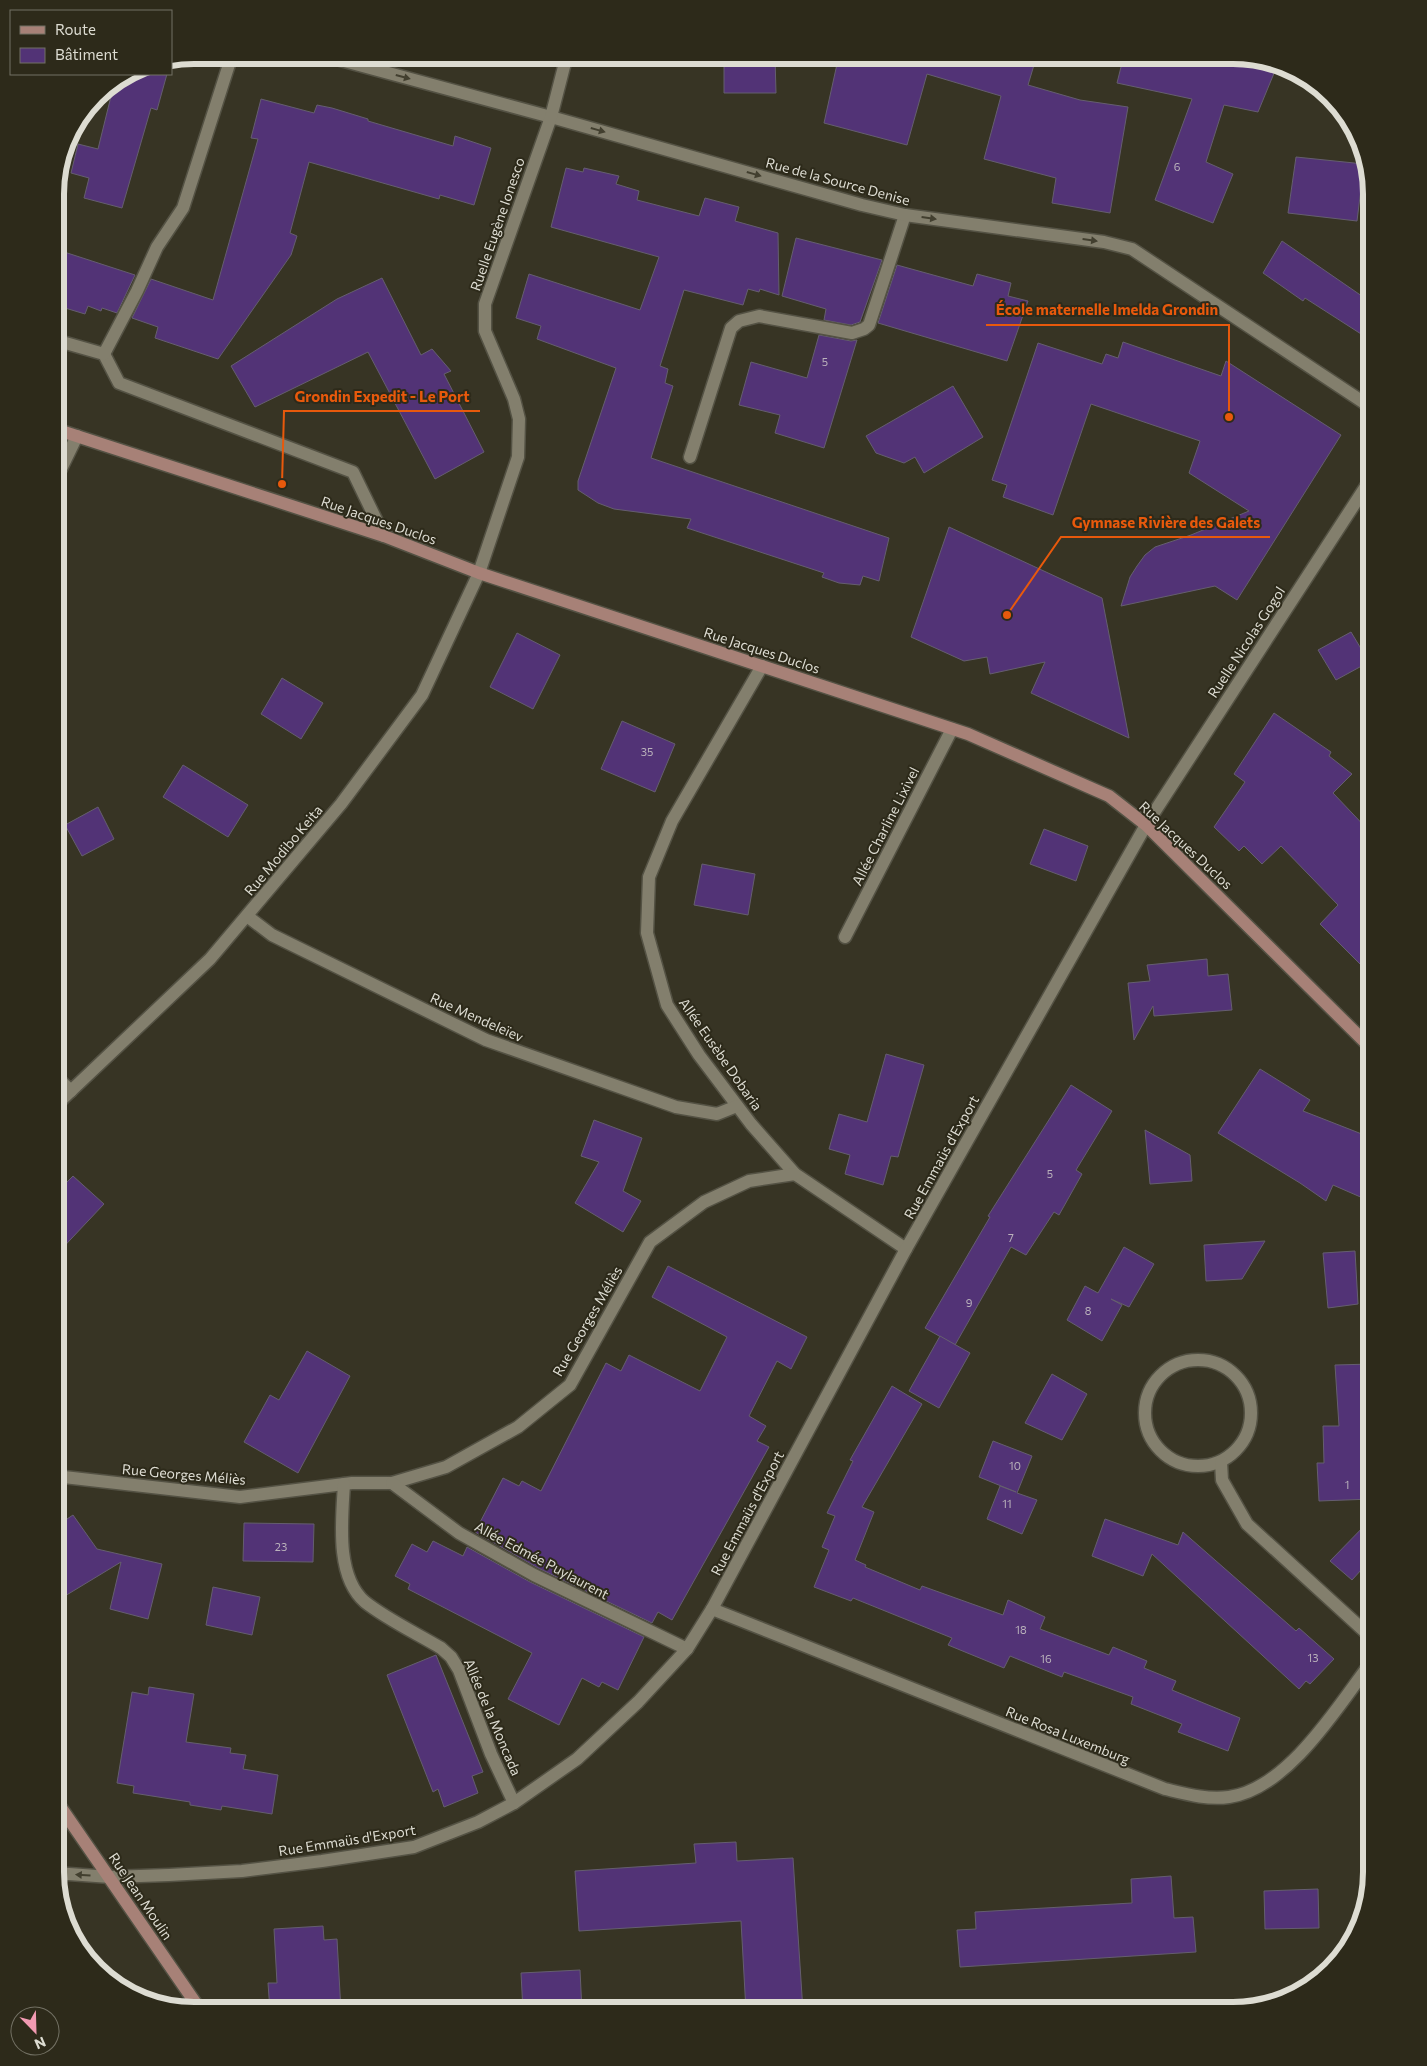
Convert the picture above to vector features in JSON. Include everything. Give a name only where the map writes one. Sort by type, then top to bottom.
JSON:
[{"type":"street","points":[[104,354],[137,291],[157,246],[183,208],[229,64]]},
{"type":"street","name":"Rue de la Source Denise","points":[[355,64],[862,205],[905,215],[1104,242],[1132,249],[1363,402]]},
{"type":"street","name":"Ruelle Eugène Ionesco","points":[[480,573],[518,457],[519,419],[514,399],[485,331],[485,304],[551,117],[565,64]]},
{"type":"street","points":[[690,457],[731,328],[749,317],[760,316],[852,333],[864,329],[869,325],[905,215]]},
{"type":"street","points":[[64,343],[104,354],[119,383],[353,472],[384,536]]},
{"type":"street","name":"Rue Jacques Duclos","points":[[64,432],[384,536],[480,573],[952,729],[1109,796],[1146,824],[1363,1040]]},
{"type":"street","points":[[64,463],[77,436]]},
{"type":"street","name":"Ruelle Nicolas Gogol","points":[[1146,824],[1363,491]]},
{"type":"street","name":"Rue Modibo Keita","points":[[64,1098],[210,959],[341,804],[422,695],[480,573]]},
{"type":"street","name":"Allée Eusèbe Dobaria","points":[[762,666],[672,821],[649,877],[647,933],[667,1005],[699,1055],[737,1106],[795,1174]]},
{"type":"street","name":"Allée Charline Lixivel","points":[[845,937],[952,729]]},
{"type":"street","name":"Rue Emmaüs d'Export","points":[[64,1874],[110,1877],[242,1871],[414,1847],[478,1822],[514,1803],[577,1760],[638,1702],[687,1649],[712,1609],[906,1249],[1146,824]]},
{"type":"street","name":"Rue Mendeleïev","points":[[247,916],[272,935],[486,1040],[676,1107],[717,1114],[737,1106]]},
{"type":"street","points":[[64,1084],[71,1091]]},
{"type":"street","points":[[795,1174],[906,1249]]},
{"type":"street","name":"Rue Georges Méliès","points":[[64,1477],[240,1497],[344,1484],[392,1483],[446,1467],[518,1427],[570,1385],[650,1242],[704,1202],[749,1181],[795,1174]]},
{"type":"street","points":[[1197,1360],[1220,1364],[1239,1380],[1250,1401],[1250,1425],[1240,1446],[1221,1462],[1187,1466],[1158,1450],[1144,1421],[1150,1388],[1174,1365],[1197,1360]]},
{"type":"street","points":[[1221,1462],[1222,1480],[1247,1524],[1363,1630]]},
{"type":"street","name":"Allée Edmée Puylaurent","points":[[392,1483],[459,1533],[534,1575],[687,1649]]},
{"type":"street","name":"Allée de la Moncada","points":[[344,1484],[342,1524],[344,1558],[352,1584],[364,1600],[441,1648],[451,1657],[460,1670],[491,1754],[514,1803]]},
{"type":"street","name":"Rue Rosa Luxemburg","points":[[712,1609],[1165,1789],[1200,1797],[1230,1797],[1255,1788],[1279,1774],[1308,1746],[1363,1672]]},
{"type":"street","name":"Rue Jean Moulin","points":[[64,1812],[195,2002]]},
{"type":"building","points":[[724,64],[775,64],[776,93],[724,93]]},
{"type":"building","points":[[837,64],[1034,64],[1028,85],[1080,100],[1128,107],[1110,213],[1052,203],[1056,178],[984,159],[1001,96],[927,74],[907,145],[824,123]]},
{"type":"building","points":[[1122,64],[1242,64],[1259,66],[1275,71],[1258,112],[1224,105],[1206,162],[1233,174],[1213,223],[1155,200],[1192,99],[1117,83]]},
{"type":"building","points":[[142,75],[167,75],[157,110],[151,108],[122,208],[84,198],[89,178],[71,173],[78,144],[98,149],[112,94],[129,81]]},
{"type":"building","points":[[261,99],[314,113],[317,105],[332,108],[368,119],[368,121],[453,146],[455,136],[491,148],[474,205],[440,195],[439,199],[309,162],[290,233],[297,236],[291,255],[218,359],[155,338],[158,327],[132,318],[151,279],[213,300],[258,139],[251,138]]},
{"type":"building","points":[[1296,157],[1360,164],[1362,179],[1357,221],[1288,213]]},
{"type":"building","points":[[566,168],[583,172],[584,168],[619,176],[616,184],[639,191],[637,200],[699,216],[705,198],[739,207],[735,221],[778,233],[779,295],[760,289],[759,292],[748,289],[743,305],[684,290],[660,366],[668,369],[665,383],[673,386],[651,458],[889,538],[879,581],[863,576],[860,585],[839,583],[822,577],[824,573],[687,528],[691,519],[614,509],[598,503],[578,490],[578,481],[616,368],[537,339],[541,326],[516,318],[529,274],[640,310],[659,257],[551,227]]},
{"type":"building","points":[[796,238],[882,260],[860,322],[851,325],[824,320],[826,309],[782,296]]},
{"type":"building","points":[[1282,241],[1363,297],[1363,335],[1305,298],[1303,301],[1263,273]]},
{"type":"building","points":[[64,252],[135,275],[117,313],[102,308],[101,311],[88,306],[85,314],[64,308]]},
{"type":"building","points":[[897,265],[973,286],[977,274],[1011,283],[1008,296],[1028,301],[1007,361],[878,323]]},
{"type":"building","points":[[382,278],[421,355],[432,349],[451,371],[444,374],[484,452],[435,479],[368,352],[255,407],[231,366],[337,299]]},
{"type":"building","points":[[819,335],[851,341],[857,340],[824,448],[775,433],[780,415],[739,405],[751,362],[807,378]]},
{"type":"building","points":[[1123,342],[1221,376],[1226,361],[1341,435],[1237,600],[1215,586],[1121,606],[1130,577],[1145,555],[1155,547],[1191,535],[1249,511],[1189,473],[1200,441],[1091,404],[1053,515],[1003,497],[1007,485],[992,480],[1038,343],[1102,364],[1106,354],[1118,358]]},
{"type":"building","points":[[953,386],[983,437],[924,473],[915,457],[904,463],[876,453],[866,436]]},
{"type":"building","points":[[949,527],[1102,598],[1129,738],[1031,693],[1045,662],[990,674],[987,657],[964,661],[911,637]]},
{"type":"building","points":[[1351,632],[1363,652],[1363,665],[1336,680],[1318,650]]},
{"type":"building","points":[[517,633],[560,655],[533,709],[490,687]]},
{"type":"building","points":[[282,678],[323,703],[301,739],[261,714]]},
{"type":"building","points":[[1274,713],[1331,752],[1329,756],[1352,774],[1333,793],[1363,825],[1363,967],[1320,924],[1338,905],[1281,846],[1262,864],[1244,846],[1239,851],[1214,827],[1245,782],[1234,774]]},
{"type":"building","points":[[622,721],[675,744],[655,792],[601,769]]},
{"type":"building","points":[[183,765],[248,805],[228,837],[163,797]]},
{"type":"building","points":[[98,807],[114,839],[82,856],[65,825]]},
{"type":"building","points":[[1044,829],[1088,846],[1076,881],[1030,864]]},
{"type":"building","points":[[702,864],[755,874],[748,915],[694,905]]},
{"type":"building","points":[[1207,959],[1208,976],[1228,974],[1232,1010],[1154,1016],[1153,1006],[1134,1040],[1128,983],[1150,981],[1147,965]]},
{"type":"building","points":[[886,1054],[924,1065],[898,1157],[891,1156],[883,1185],[845,1174],[850,1155],[829,1149],[839,1114],[867,1122]]},
{"type":"building","points":[[1260,1069],[1310,1100],[1303,1111],[1363,1134],[1363,1198],[1333,1185],[1326,1201],[1218,1133]]},
{"type":"building","points":[[1071,1085],[1112,1111],[1076,1170],[1082,1174],[1059,1215],[1054,1212],[1026,1255],[1011,1247],[955,1345],[925,1328],[990,1217],[988,1216]]},
{"type":"building","points":[[594,1120],[642,1138],[623,1191],[641,1201],[623,1232],[575,1203],[599,1162],[581,1156]]},
{"type":"building","points":[[1145,1130],[1190,1155],[1192,1181],[1150,1184]]},
{"type":"building","points":[[73,1176],[104,1204],[64,1246],[64,1185]]},
{"type":"building","points":[[1265,1241],[1242,1279],[1206,1281],[1204,1245]]},
{"type":"building","points":[[1124,1247],[1154,1264],[1129,1307],[1111,1299],[1122,1305],[1102,1341],[1067,1320],[1085,1286],[1098,1293]]},
{"type":"building","points":[[1355,1251],[1358,1304],[1328,1308],[1323,1253]]},
{"type":"building","points":[[668,1266],[807,1337],[791,1369],[777,1361],[749,1416],[766,1426],[757,1441],[769,1447],[672,1620],[658,1612],[652,1623],[538,1568],[475,1532],[503,1478],[519,1486],[522,1481],[541,1491],[606,1363],[621,1371],[629,1355],[700,1391],[727,1337],[652,1297]]},
{"type":"building","points":[[940,1336],[970,1353],[939,1408],[909,1391]]},
{"type":"building","points":[[307,1351],[350,1376],[298,1473],[244,1442],[270,1395],[279,1400]]},
{"type":"building","points":[[1363,1364],[1363,1499],[1319,1501],[1317,1463],[1324,1463],[1323,1426],[1339,1426],[1335,1365]]},
{"type":"building","points":[[1052,1374],[1087,1394],[1062,1440],[1025,1423]]},
{"type":"building","points":[[892,1386],[922,1404],[862,1507],[874,1512],[855,1560],[866,1565],[865,1567],[920,1590],[922,1586],[1003,1615],[1008,1600],[1045,1617],[1040,1629],[1109,1655],[1113,1647],[1147,1661],[1144,1668],[1176,1681],[1172,1690],[1240,1718],[1228,1751],[1178,1732],[1182,1724],[1131,1704],[1133,1697],[1064,1672],[1062,1677],[1010,1656],[1004,1668],[948,1645],[952,1638],[853,1598],[851,1601],[814,1587],[829,1550],[822,1547],[835,1516],[827,1513],[853,1461],[850,1460]]},
{"type":"building","points":[[993,1441],[1032,1456],[1017,1493],[1037,1500],[1022,1534],[987,1519],[1000,1486],[1016,1492],[979,1477]]},
{"type":"building","points":[[73,1515],[97,1549],[162,1564],[148,1619],[110,1609],[121,1562],[64,1597],[64,1521]]},
{"type":"building","points":[[1105,1519],[1178,1545],[1183,1532],[1296,1631],[1299,1628],[1334,1659],[1310,1684],[1306,1681],[1299,1689],[1152,1554],[1143,1576],[1092,1556]]},
{"type":"building","points":[[244,1523],[314,1524],[313,1562],[243,1561]]},
{"type":"building","points":[[1363,1527],[1363,1568],[1352,1580],[1330,1561]]},
{"type":"building","points":[[433,1541],[463,1556],[467,1547],[530,1582],[644,1637],[618,1690],[602,1682],[599,1687],[582,1678],[559,1725],[508,1699],[532,1653],[408,1589],[410,1584],[395,1576],[412,1544],[427,1552]]},
{"type":"building","points":[[213,1587],[260,1597],[252,1635],[206,1625]]},
{"type":"building","points":[[436,1655],[483,1772],[472,1776],[478,1793],[444,1807],[438,1789],[433,1792],[387,1675]]},
{"type":"building","points":[[149,1687],[194,1694],[186,1742],[231,1748],[230,1753],[246,1755],[243,1769],[278,1775],[272,1814],[222,1806],[221,1810],[190,1805],[190,1802],[133,1793],[134,1786],[117,1783],[132,1692],[148,1695]]},
{"type":"building","points":[[736,1842],[737,1861],[793,1858],[802,2002],[746,2002],[741,1921],[579,1931],[575,1871],[696,1863],[694,1844]]},
{"type":"building","points":[[1171,1876],[1174,1918],[1193,1917],[1196,1952],[960,1967],[957,1930],[976,1929],[975,1912],[1132,1903],[1131,1879]]},
{"type":"building","points":[[1318,1889],[1319,1928],[1265,1929],[1264,1891]]},
{"type":"building","points":[[323,1926],[324,1940],[337,1939],[340,2002],[269,2002],[268,1983],[277,1983],[274,1929]]},
{"type":"building","points":[[580,1970],[582,2002],[523,2002],[521,1973]]},
{"type":"place","name":"École maternelle Imelda Grondin","points":[[1229,417]]},
{"type":"place","name":"Grondin Expedit - Le Port","points":[[282,484]]},
{"type":"place","name":"Gymnase Rivière des Galets","points":[[1007,615]]}]
